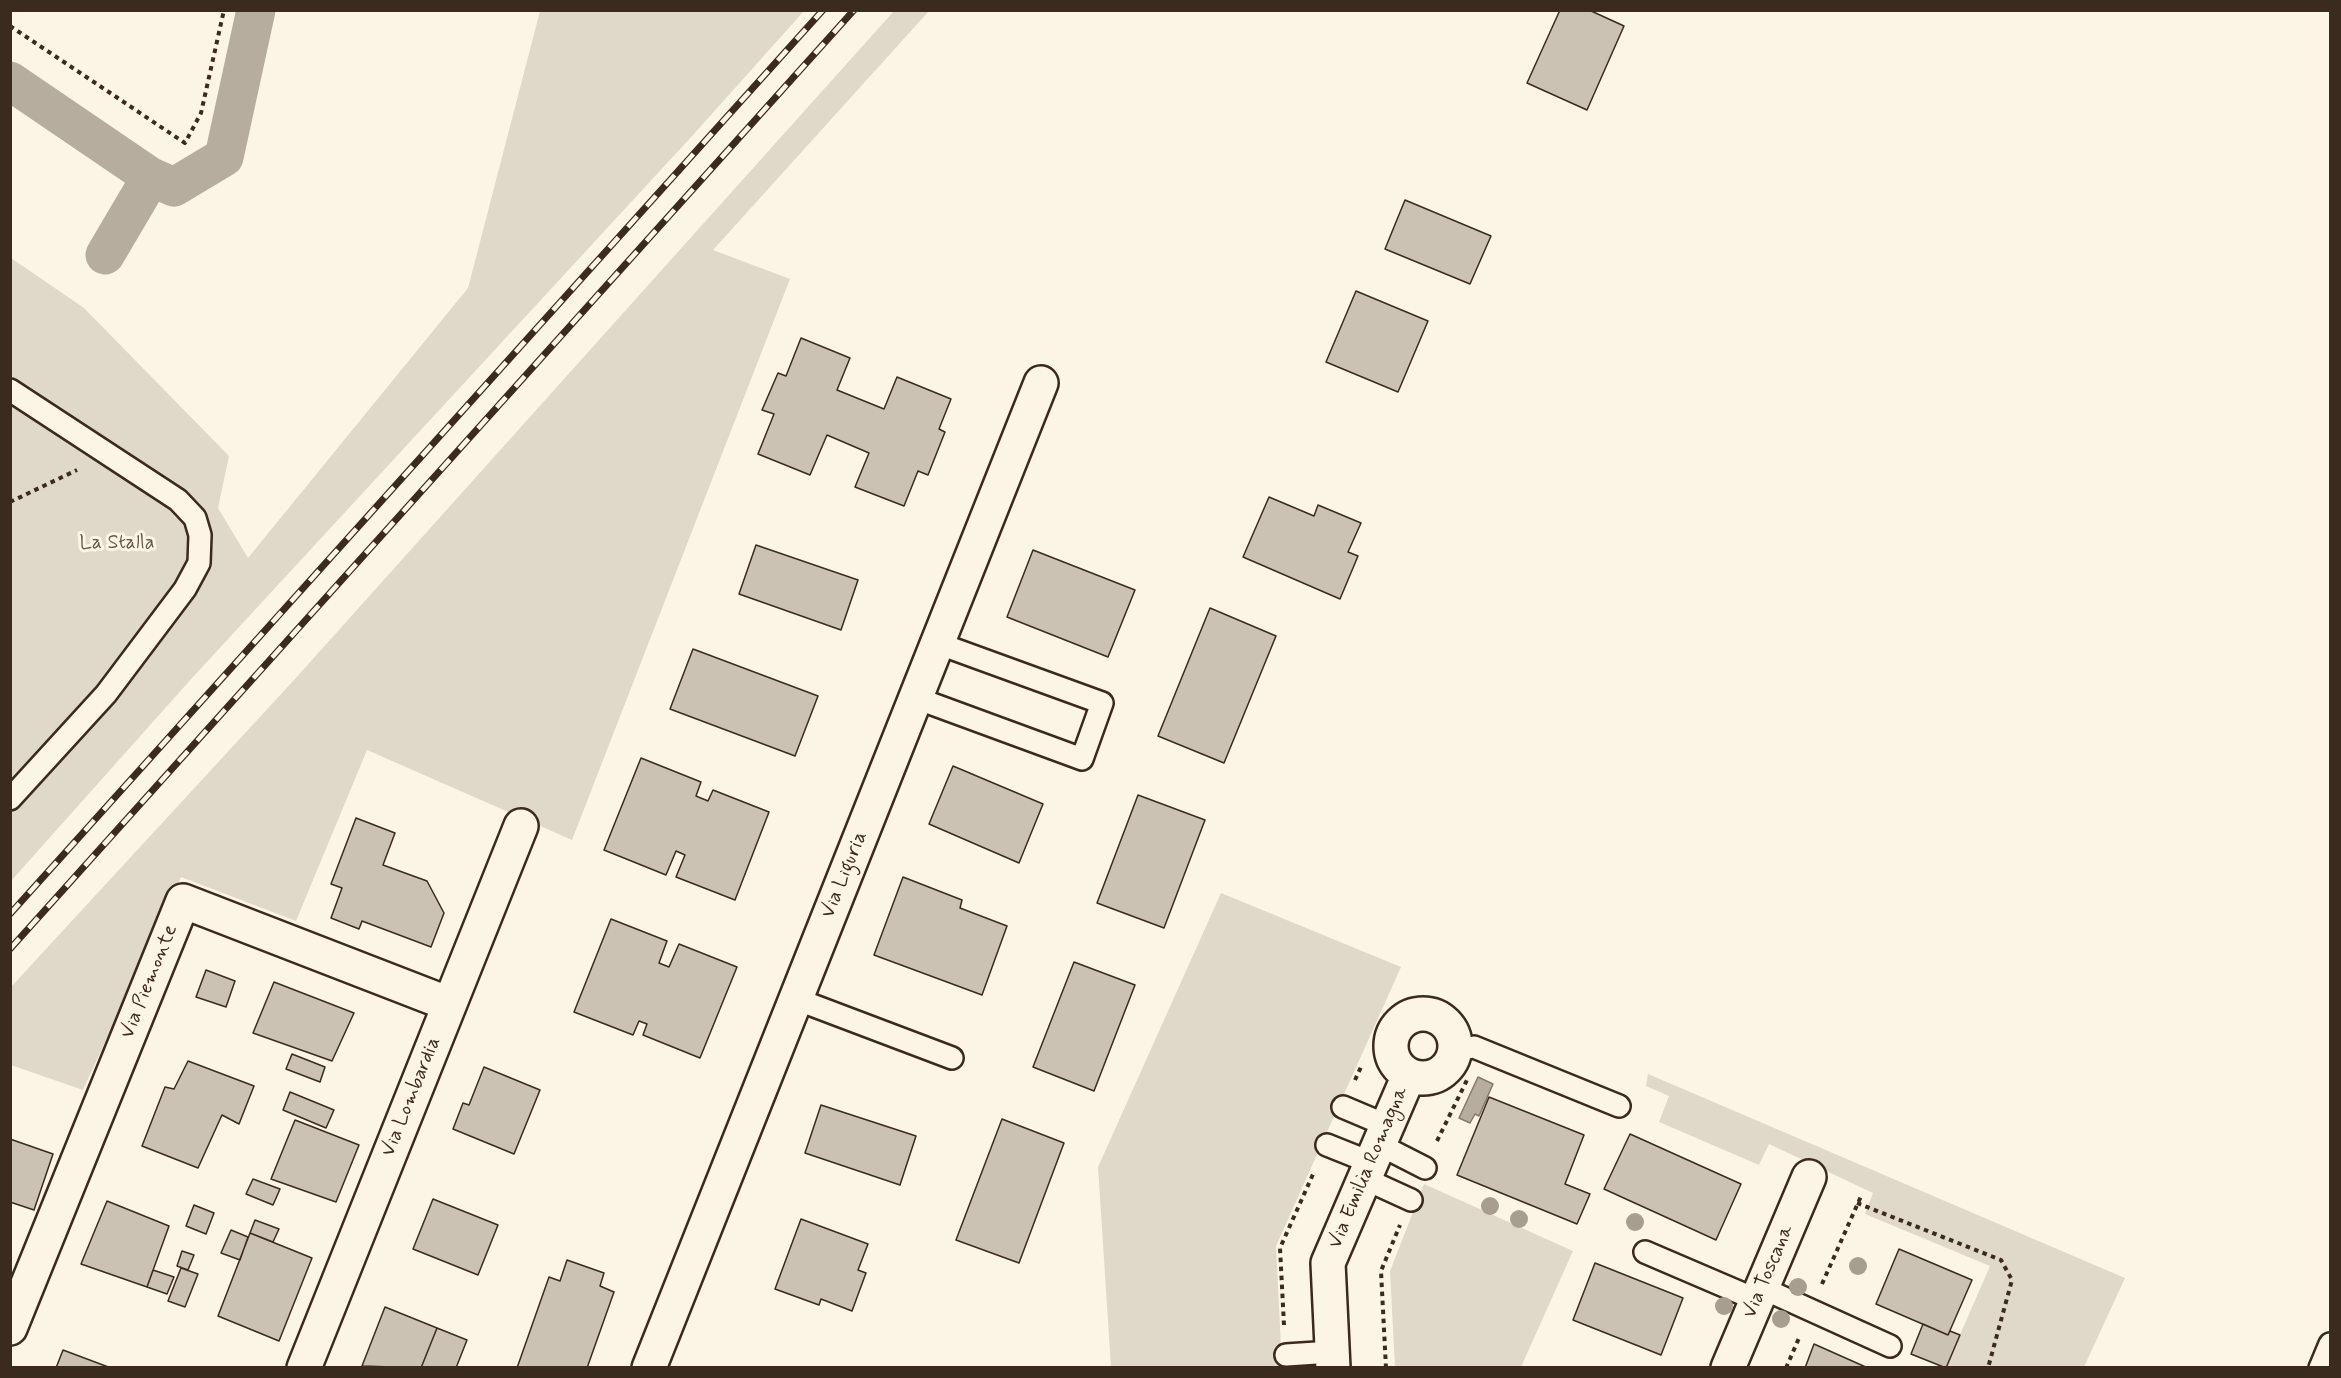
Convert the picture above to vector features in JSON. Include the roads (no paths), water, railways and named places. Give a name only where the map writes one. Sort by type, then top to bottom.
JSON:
[{"type":"street","name":"Via Liguria","points":[[649,1368],[1041,383]]},
{"type":"street","name":"Via Lombardia","points":[[304,1368],[521,826]]},
{"type":"street","name":"Via Piemonte","points":[[10,1328],[183,902],[449,1004]]},
{"type":"street","name":"Via Emilia Romagna","points":[[1425,1014],[1444,1022],[1454,1040],[1455,1050],[1446,1069],[1438,1075],[1419,1078],[1409,1075],[1395,1062],[1392,1053],[1394,1034],[1405,1019],[1425,1014]]},
{"type":"street","name":"Via Emilia Romagna","points":[[1332,1360],[1328,1263],[1409,1075]]},
{"type":"street","name":"Via Toscana","points":[[1728,1368],[1809,1177]]},
{"type":"lane","points":[[10,390],[178,500],[195,518],[200,535],[199,563],[185,589],[106,694],[10,799]]},
{"type":"lane","points":[[916,698],[1082,759],[1102,703],[937,643]]},
{"type":"lane","points":[[796,999],[952,1058]]},
{"type":"lane","points":[[1455,1050],[1474,1047],[1619,1106]]},
{"type":"lane","points":[[1343,1107],[1411,1200]]},
{"type":"lane","points":[[1327,1145],[1376,1153],[1425,1168]]},
{"type":"lane","points":[[1645,1252],[1890,1346]]},
{"type":"lane","points":[[2320,1368],[2331,1344]]},
{"type":"lane","points":[[1286,1355],[1332,1360]]},
{"type":"waterway","points":[[105,255],[151,177],[174,187],[224,157],[256,10]]},
{"type":"waterway","points":[[10,81],[151,177]]},
{"type":"railway","points":[[10,914],[823,10]]},
{"type":"railway","points":[[10,949],[854,10]]},
{"type":"park label","name":"La Stalla","points":[[117,544]]}]
